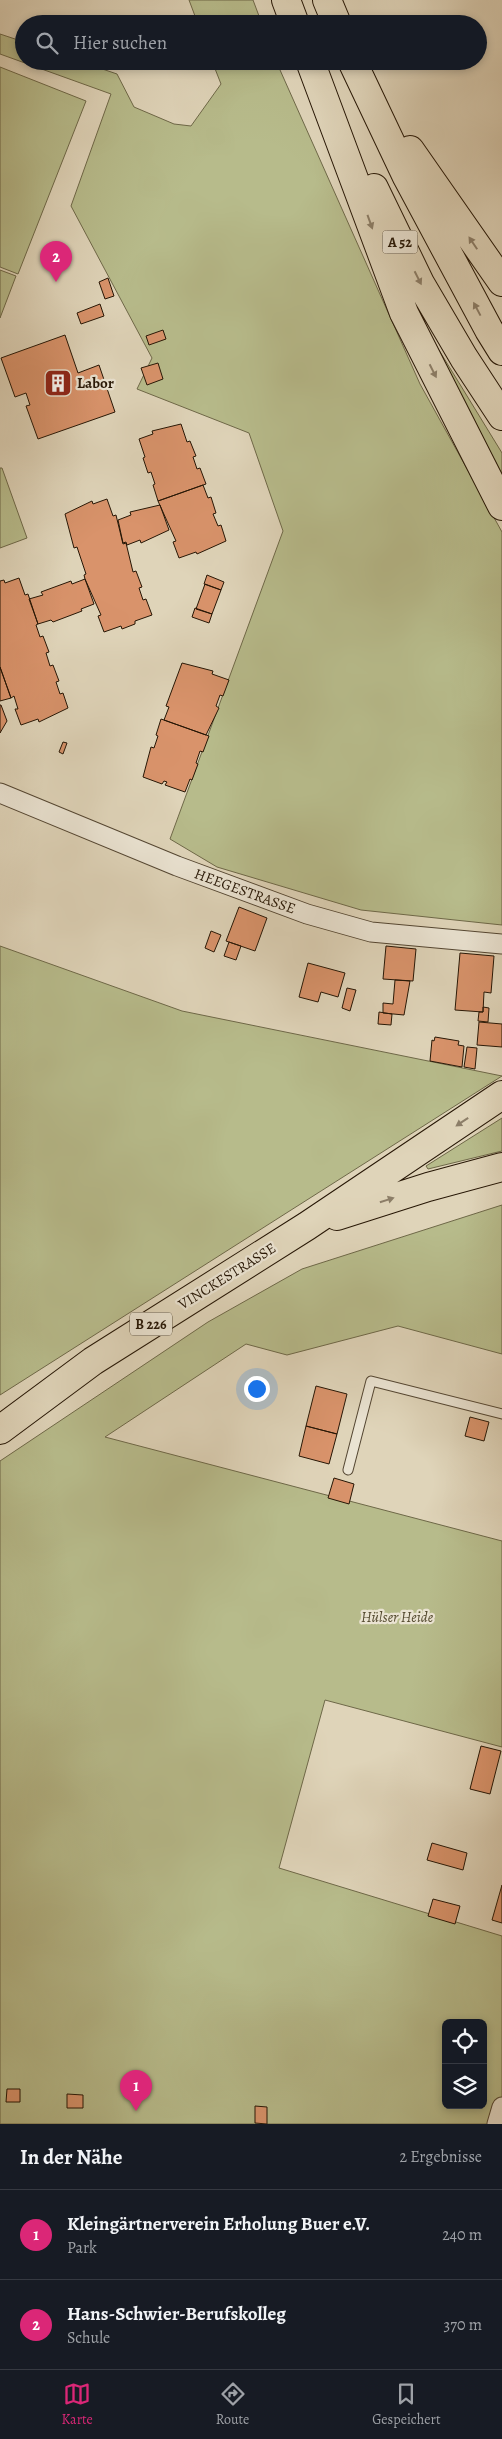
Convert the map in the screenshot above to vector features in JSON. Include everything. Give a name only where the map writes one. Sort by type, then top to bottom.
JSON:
[{"type":"main road","points":[[286,0],[292,15]]},
{"type":"main road","points":[[327,0],[333,15]]},
{"type":"main road","points":[[314,70],[404,313],[502,506]]},
{"type":"main road","name":"A 52","points":[[315,70],[420,283],[464,358],[502,416]]},
{"type":"main road","name":"A 52","points":[[356,70],[407,177],[502,351]]},
{"type":"main road","points":[[357,70],[502,282]]},
{"type":"main road","name":"VINCKESTRASSE","points":[[0,1430],[93,1361],[307,1226],[502,1095]]},
{"type":"main road","name":"VINCKESTRASSE","points":[[307,1226],[428,1187],[502,1167]]},
{"type":"street","name":"HEEGESTRASSE","points":[[0,794],[177,866],[307,914],[371,932],[502,944]]},
{"type":"street","points":[[497,2124],[502,2107]]},
{"type":"lane","points":[[348,1470],[371,1381],[502,1414]]},
{"type":"green space","points":[[189,0],[253,0],[259,15],[195,15]]},
{"type":"green space","points":[[0,34],[15,39],[15,59],[0,54]]},
{"type":"green space","points":[[0,67],[86,101],[18,274],[0,267]]},
{"type":"green space","points":[[44,70],[105,70],[117,74],[134,107],[174,124],[191,126],[221,84],[216,70],[280,70],[420,384],[502,532],[502,925],[361,910],[217,867],[170,839],[283,531],[249,433],[137,389],[152,358],[71,206],[111,94]]},
{"type":"green space","points":[[0,270],[16,276],[0,318]]},
{"type":"green space","points":[[415,311],[502,453],[502,488]]},
{"type":"green space","points":[[0,468],[2,468],[27,538],[0,548]]},
{"type":"green space","points":[[0,946],[182,1011],[502,1076],[0,1395]]},
{"type":"green space","points":[[502,1118],[502,1151],[428,1169],[426,1166]]},
{"type":"green space","name":"Hülser Heide","points":[[502,1205],[502,1354],[398,1326],[287,1355],[246,1344],[105,1437],[502,1541],[502,1747],[325,1700],[279,1868],[502,1936],[502,2124],[0,2124],[0,1461],[208,1322],[302,1269]]},
{"type":"building","points":[[108,278],[114,296],[105,299],[99,282]]},
{"type":"building","points":[[100,304],[104,316],[81,324],[77,313]]},
{"type":"building","points":[[163,330],[166,339],[149,345],[146,336]]},
{"type":"building","name":"Labor","points":[[65,335],[78,373],[99,365],[115,412],[38,439],[26,406],[30,405],[26,393],[15,397],[1,358]]},
{"type":"building","points":[[158,363],[163,379],[147,385],[141,368]]},
{"type":"building","points":[[181,424],[187,442],[190,441],[196,456],[193,457],[197,469],[200,468],[206,484],[158,501],[153,485],[155,484],[151,472],[148,473],[139,439],[153,434],[152,431]]},
{"type":"building","points":[[203,485],[208,498],[211,497],[216,513],[213,514],[218,526],[221,525],[226,541],[197,554],[196,552],[179,558],[173,542],[176,541],[158,501]]},
{"type":"building","points":[[107,499],[113,516],[116,515],[123,544],[126,543],[133,572],[136,571],[142,587],[139,588],[143,600],[146,599],[152,615],[135,621],[135,624],[122,629],[121,626],[104,632],[98,616],[101,615],[85,579],[84,575],[86,574],[77,547],[74,548],[65,514],[92,501],[93,504]]},
{"type":"building","points":[[160,505],[169,530],[141,543],[140,540],[127,545],[126,542],[123,543],[118,520],[131,515],[130,512]]},
{"type":"building","points":[[207,575],[224,582],[221,590],[204,584]]},
{"type":"building","points":[[19,578],[25,595],[28,594],[38,624],[36,625],[40,637],[43,636],[49,652],[46,653],[50,666],[53,665],[59,681],[56,682],[60,694],[63,693],[68,708],[39,722],[38,719],[21,725],[15,709],[18,709],[14,696],[11,698],[0,667],[0,581],[4,580],[5,583]]},
{"type":"building","points":[[85,579],[94,604],[81,609],[82,611],[53,622],[51,620],[38,624],[29,599],[43,595],[41,592],[71,581],[72,584]]},
{"type":"building","points":[[205,584],[221,590],[212,614],[196,609]]},
{"type":"building","points":[[195,608],[212,614],[209,623],[192,617]]},
{"type":"building","points":[[182,663],[213,671],[212,674],[229,680],[223,696],[220,695],[216,706],[219,708],[206,735],[164,720],[169,707],[166,706]]},
{"type":"building","points":[[0,667],[11,698],[0,701]]},
{"type":"building","points":[[0,705],[7,721],[0,733]]},
{"type":"building","points":[[161,719],[209,736],[203,752],[200,751],[196,763],[198,764],[185,792],[165,785],[167,782],[164,781],[162,784],[143,777],[151,747],[154,748],[158,736],[156,735]]},
{"type":"building","points":[[63,742],[67,743],[63,754],[59,752]]},
{"type":"building","points":[[239,907],[267,918],[255,951],[226,941]]},
{"type":"building","points":[[211,931],[221,935],[214,952],[205,948]]},
{"type":"building","points":[[229,942],[241,946],[236,960],[224,956]]},
{"type":"building","points":[[386,946],[416,949],[413,981],[383,979]]},
{"type":"building","points":[[460,953],[494,956],[491,993],[484,992],[483,1012],[455,1010]]},
{"type":"building","points":[[308,963],[345,973],[338,997],[321,992],[318,1002],[299,997]]},
{"type":"building","points":[[395,980],[410,981],[404,1015],[383,1013],[383,1003],[393,1004]]},
{"type":"building","points":[[347,988],[356,990],[350,1011],[342,1008]]},
{"type":"building","points":[[483,1007],[489,1008],[488,1022],[478,1021],[479,1012],[483,1012]]},
{"type":"building","points":[[379,1012],[392,1014],[391,1025],[378,1024]]},
{"type":"building","points":[[479,1022],[502,1024],[502,1047],[477,1045]]},
{"type":"building","points":[[435,1037],[459,1041],[458,1045],[464,1046],[462,1067],[430,1061],[432,1040],[434,1041]]},
{"type":"building","points":[[467,1047],[477,1048],[475,1069],[464,1067]]},
{"type":"building","points":[[316,1386],[347,1394],[337,1434],[306,1426]]},
{"type":"building","points":[[470,1417],[489,1422],[484,1441],[465,1436]]},
{"type":"building","points":[[306,1426],[337,1434],[329,1464],[299,1456]]},
{"type":"building","points":[[334,1478],[354,1484],[349,1504],[328,1498]]},
{"type":"building","points":[[481,1746],[501,1751],[490,1794],[470,1789]]},
{"type":"building","points":[[432,1843],[467,1853],[463,1870],[427,1860]]},
{"type":"building","points":[[502,1885],[502,1923],[492,1920]]},
{"type":"building","points":[[433,1899],[460,1906],[455,1924],[428,1916]]},
{"type":"building","points":[[7,2089],[20,2089],[20,2102],[6,2102]]},
{"type":"building","points":[[67,2094],[83,2095],[83,2108],[67,2108]]},
{"type":"building","points":[[255,2106],[267,2107],[267,2124],[255,2123]]},
{"type":"place","name":"Hans-Schwier-Berufskolleg","points":[[56,282]]},
{"type":"place","name":"Labor","points":[[58,383]]},
{"type":"place","name":"Kleingärtnerverein Erholung Buer e.V.","points":[[136,2111]]}]
